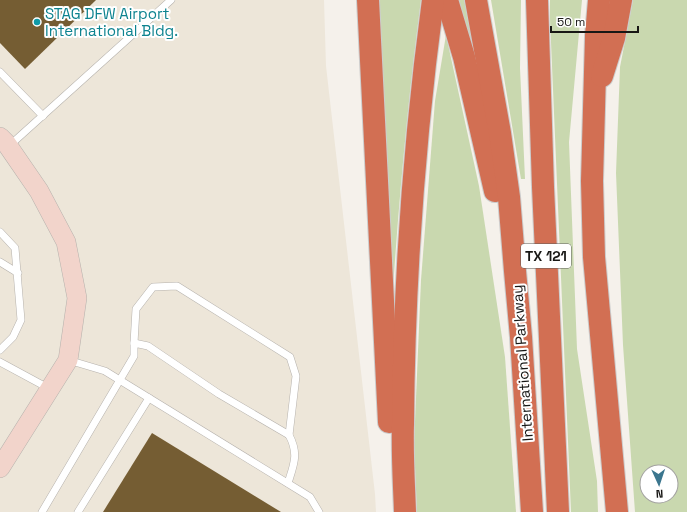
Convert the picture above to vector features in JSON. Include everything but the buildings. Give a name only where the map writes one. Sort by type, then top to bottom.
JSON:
[{"type":"highway","points":[[368,0],[390,427],[397,512]]},
{"type":"highway","points":[[405,512],[403,426],[404,350],[411,203],[426,47],[433,0]]},
{"type":"highway","points":[[447,0],[464,57],[515,270]]},
{"type":"highway","name":"International Parkway","points":[[476,0],[499,126],[508,190],[521,337],[532,512]]},
{"type":"highway","name":"TX 121","points":[[537,0],[543,194],[558,512]]},
{"type":"highway","points":[[599,0],[596,36],[592,181],[594,257],[617,512]]},
{"type":"highway","points":[[594,100],[614,38],[621,0]]},
{"type":"street","points":[[0,468],[68,360],[77,298],[66,242],[39,191],[4,142]]},
{"type":"lane","points":[[4,142],[43,116],[171,0]]},
{"type":"lane","points":[[0,72],[43,116]]},
{"type":"lane","points":[[0,232],[15,248],[22,320],[13,337],[0,350]]},
{"type":"lane","points":[[0,262],[18,273]]},
{"type":"lane","points":[[42,512],[134,356],[136,309],[153,287],[177,286],[290,357],[296,376],[289,435]]},
{"type":"lane","points":[[134,343],[148,346],[219,394],[289,435],[295,445],[295,462],[288,483]]},
{"type":"lane","points":[[68,360],[105,371],[121,380],[310,497],[319,512]]},
{"type":"lane","points":[[0,362],[50,390]]},
{"type":"lane","points":[[78,512],[149,398]]},
{"type":"shaded area","points":[[0,0],[324,0],[326,66],[376,512],[0,512]]},
{"type":"green space","points":[[376,0],[421,0],[403,158],[391,317]]},
{"type":"green space","points":[[454,0],[464,0],[476,49],[470,50]]},
{"type":"green space","points":[[491,0],[521,0],[520,68],[525,179],[521,179]]},
{"type":"green space","points":[[550,0],[582,0],[569,142],[577,349],[597,481],[598,512],[571,512]]},
{"type":"green space","points":[[633,0],[687,0],[687,512],[635,512],[623,345],[616,173],[620,67]]},
{"type":"green space","points":[[446,35],[479,186],[505,357],[516,512],[417,512],[414,445],[421,280],[435,101]]},
{"type":"place","name":"STAG DFW Airport International Bldg.","points":[[37,22]]}]
